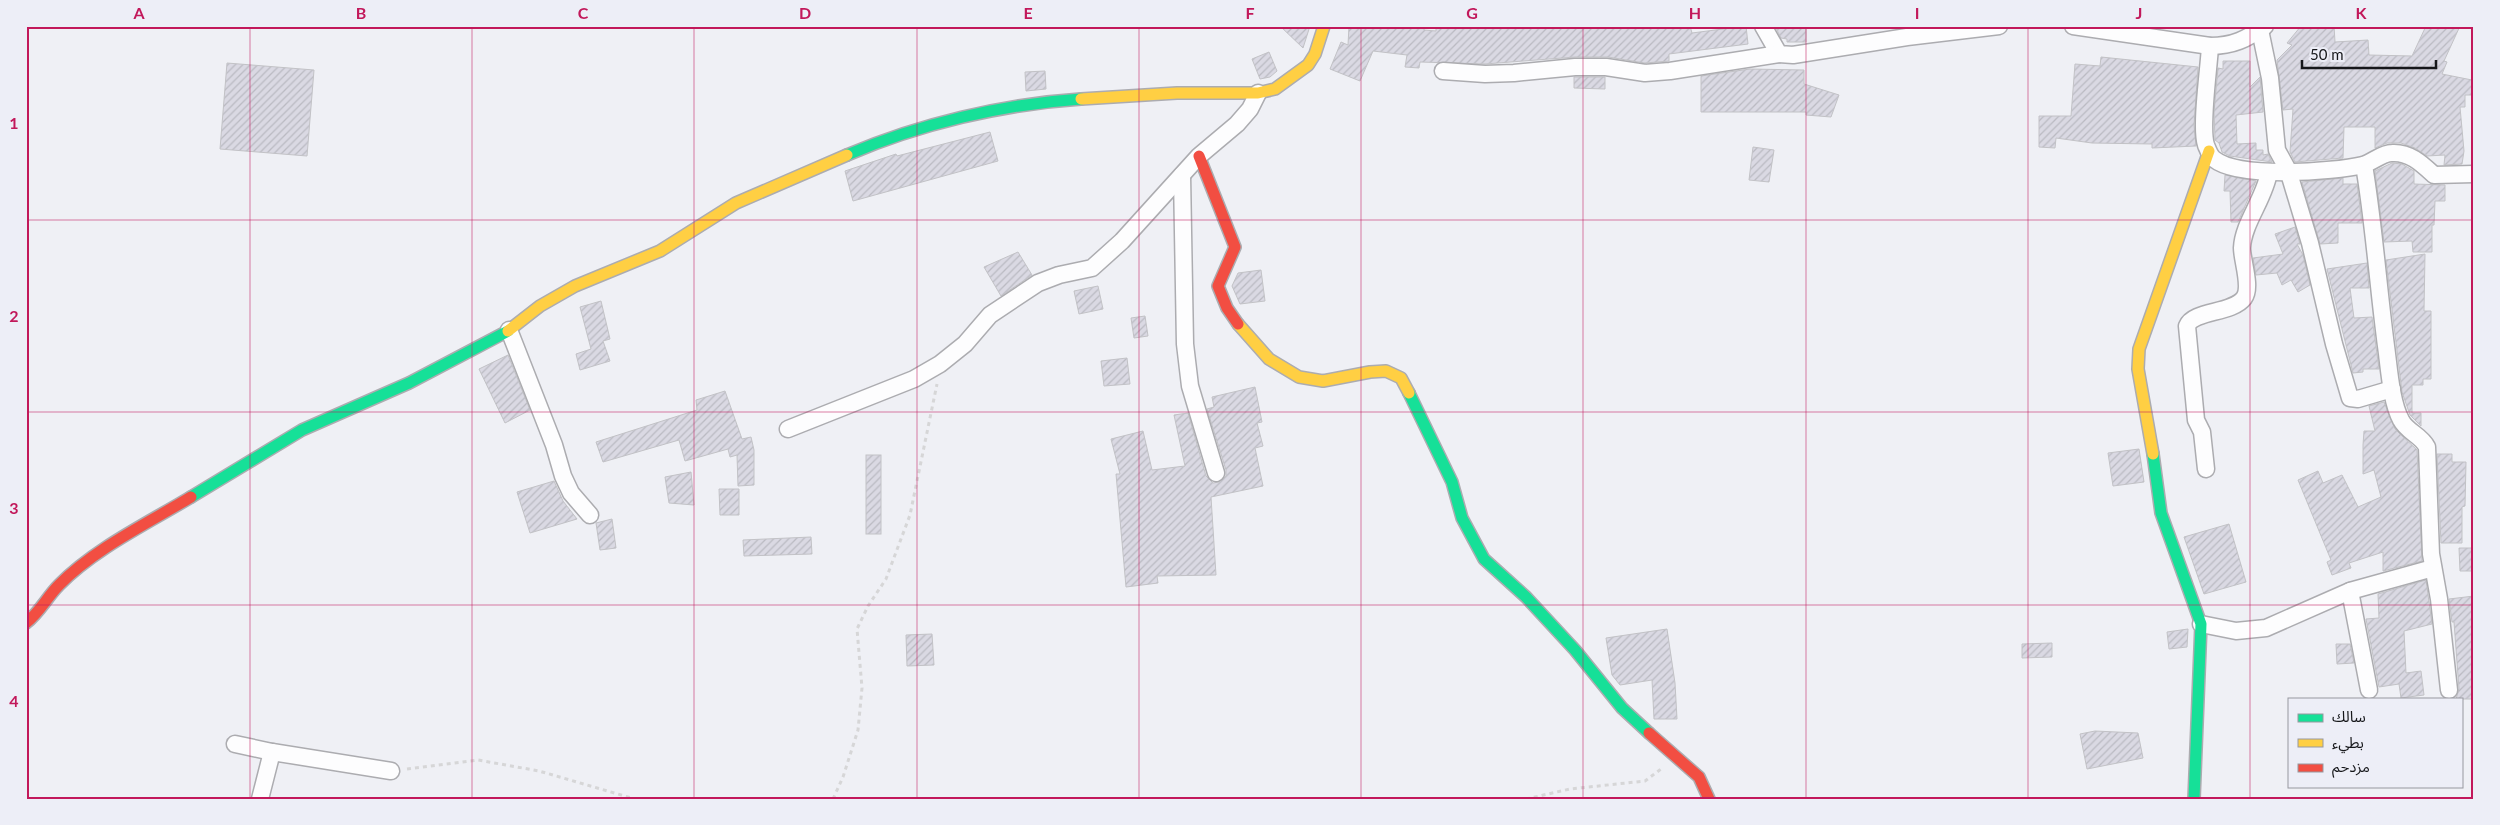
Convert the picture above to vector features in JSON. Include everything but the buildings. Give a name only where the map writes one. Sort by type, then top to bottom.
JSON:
[{"type":"street","points":[[26,622],[36,616],[59,585],[103,550],[302,430],[410,384],[509,330],[540,306],[575,286],[660,251],[736,203],[856,151],[902,135],[1007,106],[1052,101],[1177,93],[1258,92],[1275,89],[1308,65],[1315,54],[1324,26]]},
{"type":"street","points":[[1763,26],[1779,54]]},
{"type":"street","points":[[1443,71],[1495,74],[1575,67],[1606,67],[1653,72],[1779,54],[1808,53],[1907,37],[2000,26]]},
{"type":"street","points":[[2073,26],[2210,46],[2228,46],[2248,38],[2262,28],[2270,78],[2277,150],[2288,170],[2316,262],[2334,344],[2350,398],[2358,399],[2392,388]]},
{"type":"street","points":[[2210,46],[2204,129],[2209,151],[2215,160],[2241,170],[2268,172],[2364,165],[2391,153],[2418,159],[2434,175],[2474,174]]},
{"type":"street","points":[[788,429],[914,379],[940,364],[965,344],[990,315],[1038,283],[1059,275],[1092,268],[1102,261],[1199,156],[1237,124],[1250,109],[1258,92]]},
{"type":"street","points":[[2194,799],[2201,624],[2162,513],[2149,424],[2138,369],[2141,343],[2190,200],[2209,151]]},
{"type":"street","points":[[1199,156],[1235,247],[1218,286],[1229,312],[1256,348],[1281,371],[1308,381],[1335,380],[1379,370],[1395,372],[1401,378],[1429,431],[1452,482],[1462,518],[1484,559],[1526,597],[1569,643],[1622,708],[1699,777],[1709,799]]},
{"type":"street","points":[[2364,165],[2372,210],[2392,388],[2400,418],[2407,428],[2424,440],[2427,447],[2430,554],[2449,690]]},
{"type":"street","points":[[2206,469],[2202,432],[2196,420],[2187,326],[2189,322],[2197,317],[2229,308],[2244,298],[2247,291],[2247,281],[2242,246],[2266,187],[2268,172]]},
{"type":"street","points":[[1182,175],[1185,344],[1190,386],[1216,472]]},
{"type":"street","points":[[509,330],[551,436],[563,476],[571,493],[590,515]]},
{"type":"street","points":[[2201,624],[2236,631],[2259,629],[2350,591],[2433,568]]},
{"type":"street","points":[[2350,591],[2369,690]]},
{"type":"street","points":[[235,744],[272,752],[391,771]]},
{"type":"street","points":[[260,799],[272,752]]},
{"type":"path","points":[[833,799],[843,777],[858,730],[862,688],[857,629],[868,606],[886,578],[910,515],[928,436],[940,364]]},
{"type":"path","points":[[1526,799],[1570,789],[1645,781],[1654,776],[1674,754]]},
{"type":"path","points":[[391,771],[478,760],[539,771],[635,799]]},
{"type":"traffic: fast","points":[[847,155],[903,134],[962,117],[1022,106],[1081,99]]},
{"type":"traffic: fast","points":[[191,497],[302,430],[409,383],[508,331]]},
{"type":"traffic: fast","points":[[1409,393],[1452,482],[1462,518],[1484,559],[1526,597],[1575,650],[1622,708],[1649,733]]},
{"type":"traffic: fast","points":[[2153,454],[2161,513],[2201,624],[2194,799]]},
{"type":"traffic: slow","points":[[1081,99],[1177,93],[1258,93],[1275,89],[1308,65],[1315,54],[1324,26]]},
{"type":"traffic: slow","points":[[2153,454],[2138,369],[2139,349],[2209,151]]},
{"type":"traffic: slow","points":[[508,331],[540,306],[575,286],[660,251],[736,203],[847,155]]},
{"type":"traffic: slow","points":[[1238,324],[1269,359],[1299,377],[1323,381],[1370,372],[1386,371],[1401,378],[1409,393]]},
{"type":"traffic: jam","points":[[1199,156],[1235,247],[1218,286],[1227,308],[1238,324]]},
{"type":"traffic: jam","points":[[26,623],[59,585],[88,560],[122,537],[191,497]]},
{"type":"traffic: jam","points":[[1649,733],[1699,777],[1709,799]]}]
